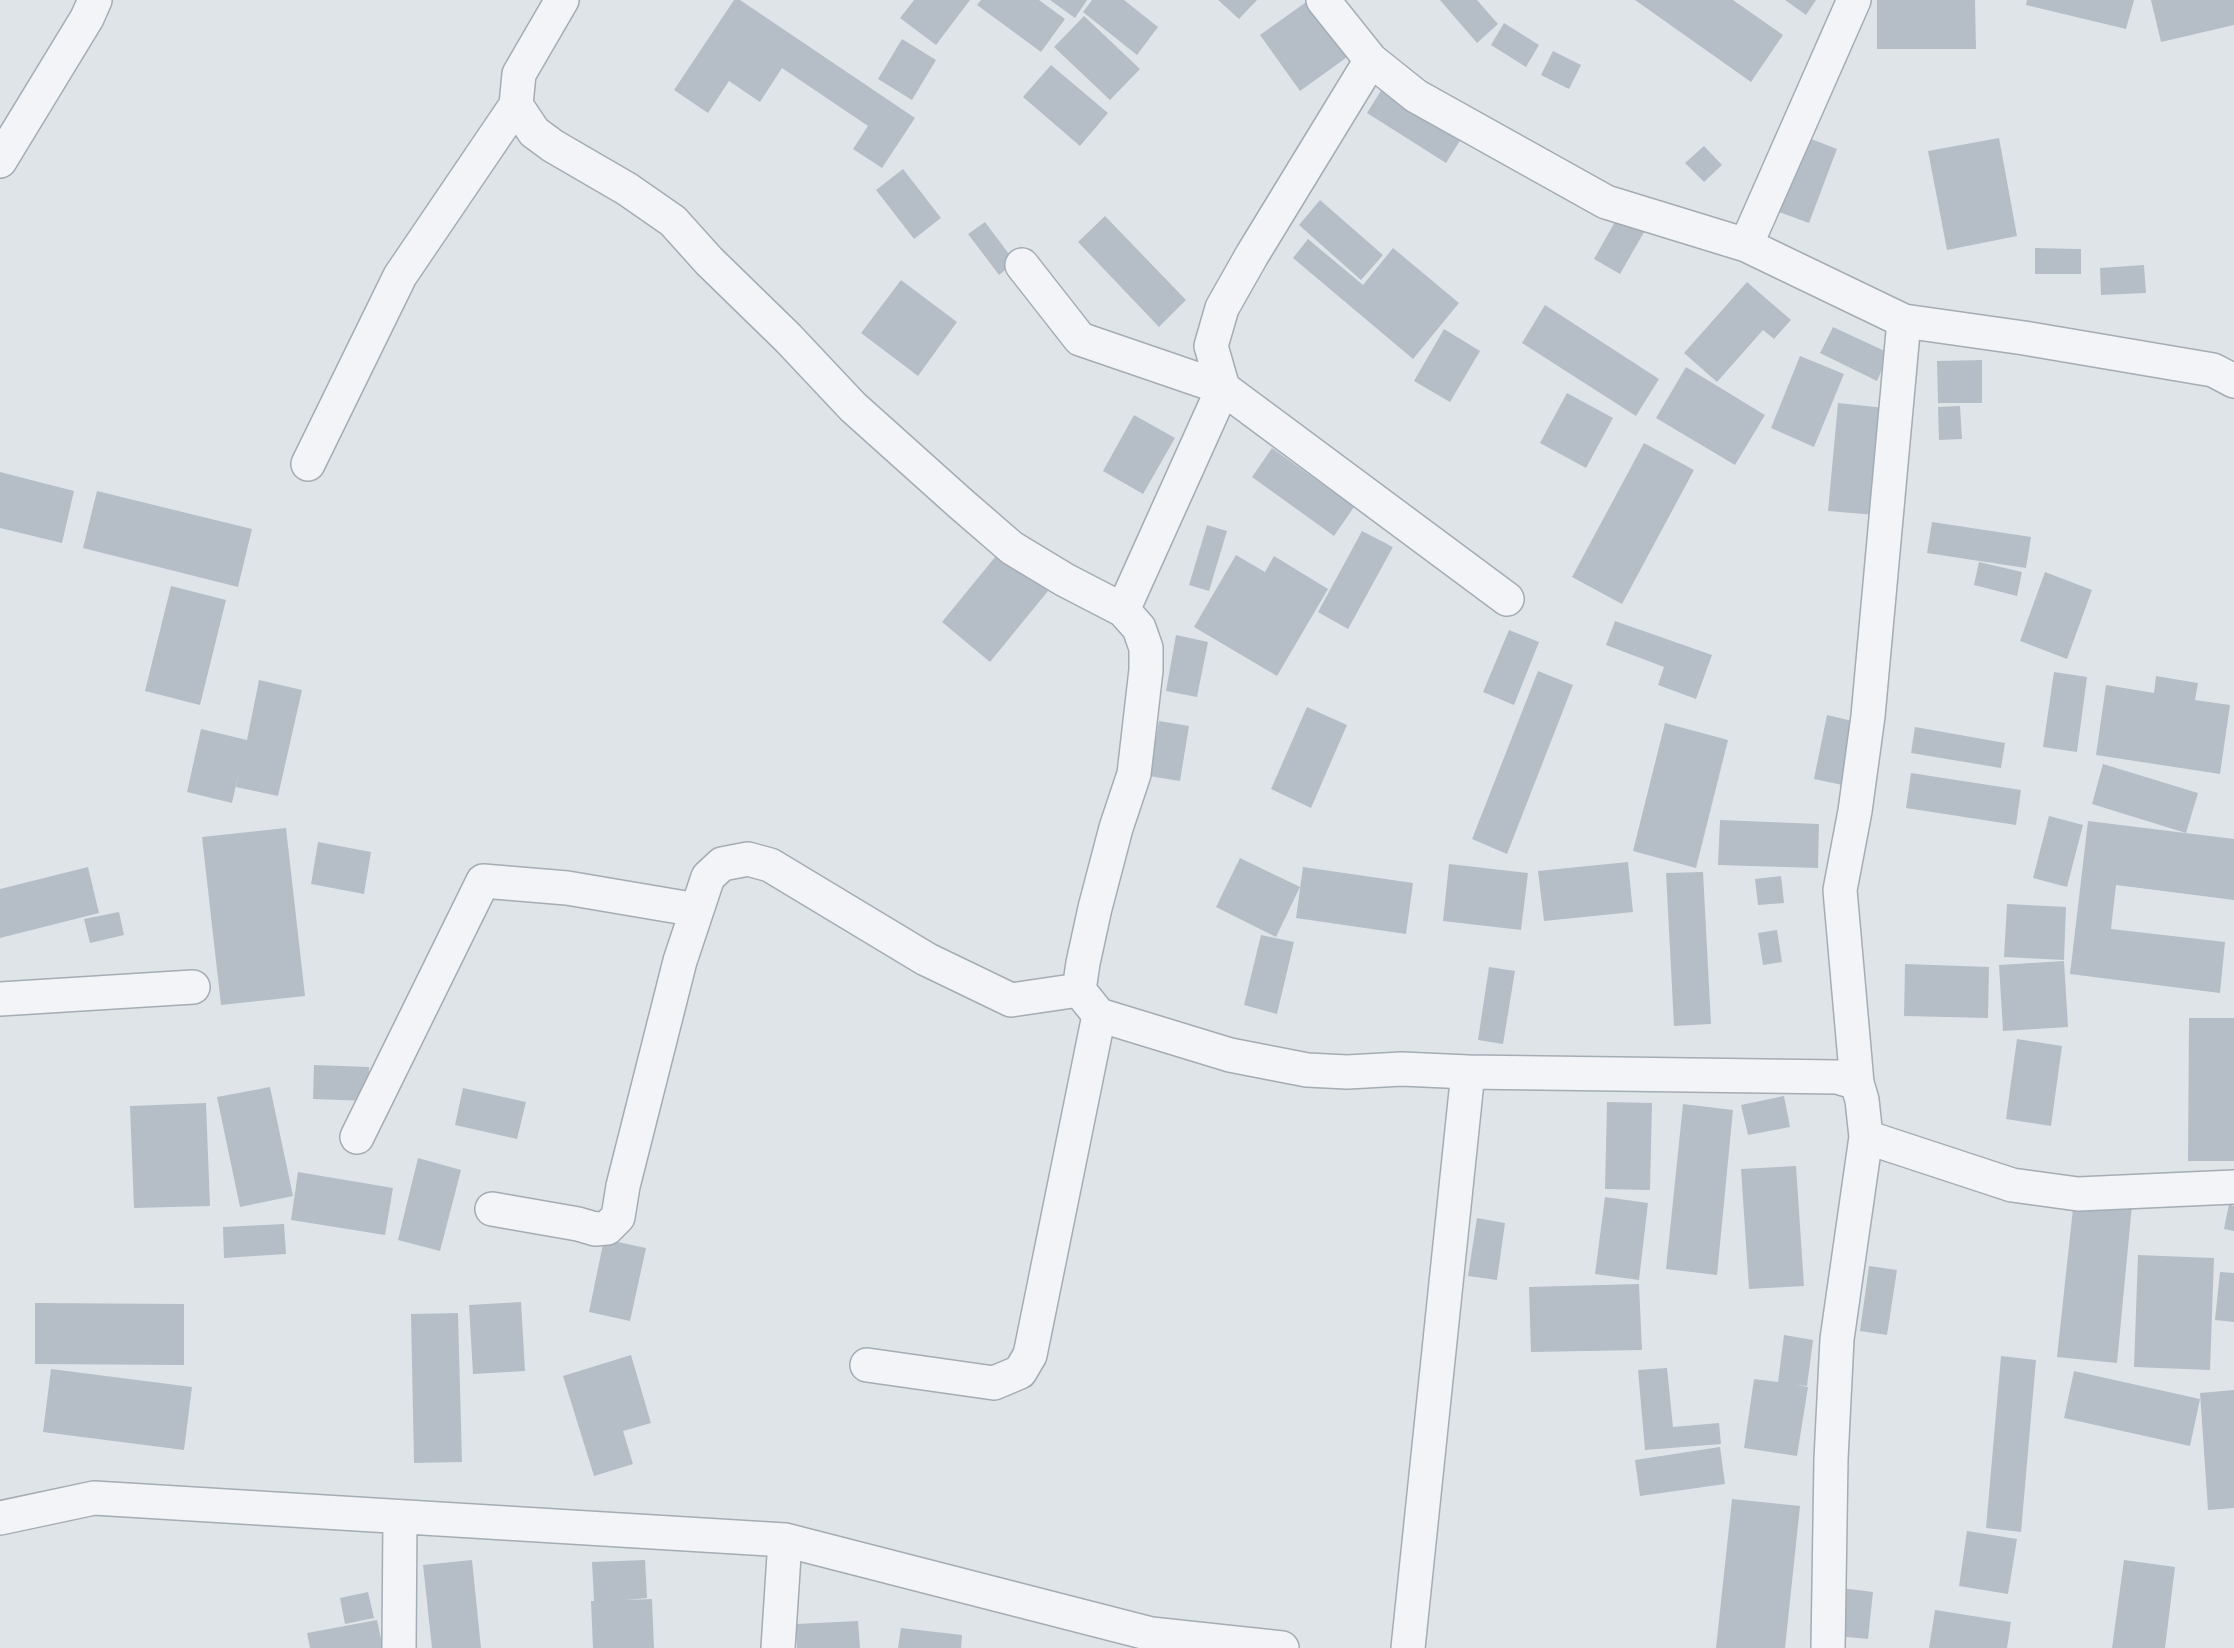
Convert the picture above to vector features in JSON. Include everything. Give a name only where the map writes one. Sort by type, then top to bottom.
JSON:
[{"type":"street","points":[[0,161],[87,18],[95,0]]},
{"type":"street","points":[[308,464],[400,276],[516,105],[519,74],[562,0]]},
{"type":"street","points":[[1323,0],[1371,60],[1416,96],[1606,202],[1746,245],[1904,321],[2024,338],[2213,370],[2234,381]]},
{"type":"street","points":[[1746,245],[1854,0]]},
{"type":"street","points":[[1123,610],[1223,388],[1211,346],[1222,308],[1371,60]]},
{"type":"street","points":[[516,105],[534,132],[553,146],[627,189],[673,221],[709,261],[853,407],[1012,548],[1065,580],[1123,610],[1138,628],[1146,648],[1146,670],[1134,774],[1116,828],[1095,908],[1079,990],[1099,1015],[1230,1054],[1307,1070],[1347,1072],[1402,1069],[1837,1077],[1857,1083]]},
{"type":"street","points":[[1022,265],[1080,339],[1223,388],[1507,600]]},
{"type":"street","points":[[1828,1648],[1831,1459],[1837,1338],[1866,1137],[1862,1100],[1857,1083],[1840,890],[1855,811],[1868,716],[1904,321]]},
{"type":"street","points":[[492,1209],[595,1229],[607,1228],[618,1217],[623,1186],[680,961],[708,877],[722,864],[748,859],[770,865],[926,959],[1011,1000],[1079,990]]},
{"type":"street","points":[[357,1137],[483,880],[567,888],[698,910]]},
{"type":"street","points":[[0,999],[193,987]]},
{"type":"street","points":[[867,1365],[994,1383],[1020,1372],[1030,1355],[1099,1015]]},
{"type":"street","points":[[1408,1648],[1468,1072]]},
{"type":"street","points":[[1866,1137],[2012,1185],[2078,1194],[2234,1187]]},
{"type":"street","points":[[0,1518],[94,1498],[785,1540],[1151,1641],[1282,1648]]},
{"type":"street","points":[[399,1648],[400,1517]]},
{"type":"street","points":[[778,1648],[785,1540]]},
{"type":"building","points":[[734,0],[740,0],[915,118],[882,168],[853,149],[868,126],[782,68],[760,102],[729,81],[708,113],[674,90]]},
{"type":"building","points":[[914,0],[970,0],[936,45],[900,18]]},
{"type":"building","points":[[981,0],[1039,0],[1065,19],[1041,52],[977,5]]},
{"type":"building","points":[[1050,0],[1087,0],[1075,18]]},
{"type":"building","points":[[1092,0],[1124,0],[1158,27],[1137,55],[1083,12]]},
{"type":"building","points":[[1218,0],[1257,0],[1239,19]]},
{"type":"building","points":[[1309,0],[1350,55],[1300,91],[1260,35]]},
{"type":"building","points":[[1440,0],[1477,0],[1498,24],[1477,43]]},
{"type":"building","points":[[1635,0],[1733,0],[1783,35],[1751,82]]},
{"type":"building","points":[[1785,0],[1816,0],[1806,15]]},
{"type":"building","points":[[1877,0],[1975,0],[1976,49],[1877,49]]},
{"type":"building","points":[[2027,0],[2134,0],[2126,29],[2026,5]]},
{"type":"building","points":[[2151,0],[2234,0],[2234,25],[2161,42]]},
{"type":"building","points":[[1084,16],[1140,69],[1110,100],[1054,47]]},
{"type":"building","points":[[1504,23],[1539,45],[1526,67],[1491,45]]},
{"type":"building","points":[[902,39],[936,60],[912,100],[878,79]]},
{"type":"building","points":[[1553,51],[1581,65],[1569,89],[1541,75]]},
{"type":"building","points":[[1051,65],[1108,113],[1080,146],[1023,97]]},
{"type":"building","points":[[1382,89],[1461,139],[1446,163],[1367,113]]},
{"type":"building","points":[[1806,137],[1837,149],[1809,223],[1779,212]]},
{"type":"building","points":[[1999,138],[2017,236],[1947,250],[1928,151]]},
{"type":"building","points":[[1704,146],[1722,165],[1704,182],[1685,163]]},
{"type":"building","points":[[903,169],[941,218],[914,239],[876,190]]},
{"type":"building","points":[[1320,200],[1383,255],[1361,280],[1299,225]]},
{"type":"building","points":[[1621,211],[1647,227],[1620,274],[1594,259]]},
{"type":"building","points":[[1105,216],[1186,300],[1159,327],[1078,242]]},
{"type":"building","points":[[985,222],[1015,262],[999,275],[968,234]]},
{"type":"building","points":[[1308,239],[1363,285],[1393,248],[1459,303],[1413,359],[1293,258]]},
{"type":"building","points":[[2035,248],[2081,249],[2081,274],[2035,274]]},
{"type":"building","points":[[2144,265],[2146,293],[2101,295],[2100,268]]},
{"type":"building","points":[[901,280],[957,322],[918,376],[861,333]]},
{"type":"building","points":[[1747,282],[1791,320],[1774,339],[1763,330],[1717,382],[1684,353]]},
{"type":"building","points":[[1545,305],[1659,379],[1636,416],[1522,343]]},
{"type":"building","points":[[1833,327],[1889,353],[1877,381],[1820,353]]},
{"type":"building","points":[[1444,329],[1480,351],[1450,402],[1414,381]]},
{"type":"building","points":[[1800,356],[1844,374],[1814,447],[1771,428]]},
{"type":"building","points":[[1982,360],[1982,403],[1938,403],[1937,361]]},
{"type":"building","points":[[1686,367],[1765,415],[1735,465],[1656,418]]},
{"type":"building","points":[[1567,393],[1613,418],[1586,468],[1540,443]]},
{"type":"building","points":[[1838,403],[1885,408],[1876,515],[1828,511]]},
{"type":"building","points":[[1960,406],[1962,439],[1939,440],[1938,407]]},
{"type":"building","points":[[1134,415],[1175,438],[1143,494],[1103,471]]},
{"type":"building","points":[[1644,443],[1694,470],[1622,604],[1572,577]]},
{"type":"building","points":[[1272,448],[1354,507],[1334,536],[1252,477]]},
{"type":"building","points":[[0,472],[74,491],[62,543],[0,528]]},
{"type":"building","points":[[97,491],[252,529],[238,587],[83,548]]},
{"type":"building","points":[[1932,522],[2031,537],[2026,568],[1927,553]]},
{"type":"building","points":[[1207,525],[1227,531],[1209,591],[1189,585]]},
{"type":"building","points":[[1362,531],[1393,547],[1348,629],[1318,612]]},
{"type":"building","points":[[1000,551],[1048,591],[990,662],[942,622]]},
{"type":"building","points":[[1236,555],[1265,572],[1274,556],[1328,589],[1277,676],[1194,627]]},
{"type":"building","points":[[1979,562],[2022,572],[2017,596],[1974,585]]},
{"type":"building","points":[[2045,572],[2092,590],[2067,659],[2020,641]]},
{"type":"building","points":[[171,586],[226,600],[200,705],[145,691]]},
{"type":"building","points":[[1615,621],[1712,655],[1696,699],[1658,685],[1664,667],[1606,645]]},
{"type":"building","points":[[1509,630],[1539,642],[1514,705],[1483,692]]},
{"type":"building","points":[[1176,635],[1208,642],[1197,697],[1166,691]]},
{"type":"building","points":[[1538,671],[1573,685],[1507,854],[1472,839]]},
{"type":"building","points":[[2054,672],[2087,677],[2077,752],[2043,747]]},
{"type":"building","points":[[2156,676],[2198,683],[2195,700],[2230,705],[2220,774],[2096,755],[2106,685],[2154,693]]},
{"type":"building","points":[[259,680],[302,690],[278,796],[236,787],[239,772],[232,803],[187,792],[201,729],[247,740]]},
{"type":"building","points":[[1307,707],[1347,725],[1311,808],[1271,789]]},
{"type":"building","points":[[1827,715],[1865,724],[1852,787],[1814,779]]},
{"type":"building","points":[[1159,721],[1189,726],[1180,781],[1149,776]]},
{"type":"building","points":[[1665,723],[1728,740],[1696,868],[1633,851]]},
{"type":"building","points":[[1915,727],[2005,743],[2001,768],[1911,753]]},
{"type":"building","points":[[2103,764],[2198,793],[2186,833],[2092,804]]},
{"type":"building","points":[[1911,773],[2021,790],[2016,825],[1906,808]]},
{"type":"building","points":[[2049,816],[2083,825],[2067,887],[2033,878]]},
{"type":"building","points":[[1720,820],[1819,824],[1818,868],[1718,865]]},
{"type":"building","points":[[2088,821],[2234,839],[2234,900],[2116,885],[2111,929],[2225,942],[2220,993],[2070,974]]},
{"type":"building","points":[[286,828],[305,996],[221,1005],[202,837]]},
{"type":"building","points":[[318,842],[371,852],[364,894],[311,884]]},
{"type":"building","points":[[1240,858],[1300,887],[1276,937],[1216,907]]},
{"type":"building","points":[[1628,862],[1633,912],[1544,921],[1538,871]]},
{"type":"building","points":[[1449,864],[1528,873],[1521,930],[1443,921]]},
{"type":"building","points":[[88,867],[99,913],[0,938],[0,889]]},
{"type":"building","points":[[1303,867],[1413,883],[1406,934],[1296,918]]},
{"type":"building","points":[[1703,872],[1711,1024],[1674,1026],[1666,873]]},
{"type":"building","points":[[1781,876],[1784,903],[1758,905],[1755,879]]},
{"type":"building","points":[[2007,904],[2066,907],[2064,960],[2004,957]]},
{"type":"building","points":[[119,912],[124,935],[90,943],[84,919]]},
{"type":"building","points":[[1777,930],[1782,962],[1763,965],[1758,933]]},
{"type":"building","points":[[1261,935],[1294,942],[1277,1014],[1244,1005]]},
{"type":"building","points":[[2064,961],[2068,1027],[2003,1031],[1999,965]]},
{"type":"building","points":[[1905,964],[1989,967],[1988,1018],[1904,1016]]},
{"type":"building","points":[[1489,967],[1515,971],[1503,1044],[1478,1040]]},
{"type":"building","points":[[2189,1018],[2234,1018],[2234,1161],[2188,1161]]},
{"type":"building","points":[[2017,1039],[2062,1046],[2051,1126],[2006,1119]]},
{"type":"building","points":[[314,1065],[369,1067],[368,1101],[313,1099]]},
{"type":"building","points":[[270,1087],[293,1196],[240,1207],[217,1097]]},
{"type":"building","points":[[463,1088],[526,1102],[517,1139],[455,1125]]},
{"type":"building","points":[[1784,1096],[1790,1127],[1748,1135],[1741,1105]]},
{"type":"building","points":[[1607,1102],[1652,1103],[1650,1190],[1605,1189]]},
{"type":"building","points":[[206,1103],[210,1206],[134,1208],[130,1106]]},
{"type":"building","points":[[1683,1104],[1733,1110],[1717,1275],[1666,1269]]},
{"type":"building","points":[[418,1158],[461,1170],[440,1251],[398,1240]]},
{"type":"building","points":[[1796,1166],[1804,1286],[1749,1289],[1741,1169]]},
{"type":"building","points":[[298,1172],[393,1188],[385,1235],[291,1220]]},
{"type":"building","points":[[1605,1197],[1648,1203],[1639,1280],[1595,1274]]},
{"type":"building","points":[[2074,1199],[2132,1205],[2117,1363],[2057,1357]]},
{"type":"building","points":[[2229,1204],[2234,1206],[2234,1231],[2224,1229]]},
{"type":"building","points":[[1477,1218],[1505,1223],[1497,1280],[1468,1276]]},
{"type":"building","points":[[284,1224],[286,1254],[224,1258],[223,1227]]},
{"type":"building","points":[[604,1239],[646,1248],[630,1321],[589,1312]]},
{"type":"building","points":[[2138,1255],[2214,1258],[2210,1370],[2134,1367]]},
{"type":"building","points":[[1869,1266],[1897,1270],[1887,1335],[1860,1331]]},
{"type":"building","points":[[2220,1272],[2234,1273],[2234,1322],[2215,1320]]},
{"type":"building","points":[[1639,1284],[1642,1350],[1531,1352],[1529,1287]]},
{"type":"building","points":[[521,1302],[525,1371],[473,1374],[469,1305]]},
{"type":"building","points":[[35,1303],[184,1304],[184,1365],[35,1364]]},
{"type":"building","points":[[458,1313],[462,1462],[414,1463],[411,1314]]},
{"type":"building","points":[[1784,1335],[1813,1340],[1807,1386],[1796,1385],[1808,1387],[1797,1456],[1744,1448],[1754,1379],[1778,1382]]},
{"type":"building","points":[[631,1355],[651,1423],[623,1431],[633,1464],[594,1476],[563,1376]]},
{"type":"building","points":[[2001,1356],[2036,1360],[2021,1532],[1986,1528]]},
{"type":"building","points":[[1667,1368],[1673,1427],[1719,1423],[1721,1444],[1645,1450],[1638,1370]]},
{"type":"building","points":[[51,1369],[192,1387],[184,1450],[43,1432]]},
{"type":"building","points":[[2074,1371],[2200,1399],[2190,1446],[2064,1418]]},
{"type":"building","points":[[2234,1390],[2234,1508],[2208,1510],[2200,1393]]},
{"type":"building","points":[[1720,1447],[1725,1484],[1640,1496],[1635,1460]]},
{"type":"building","points":[[1732,1499],[1800,1506],[1785,1648],[1716,1648]]},
{"type":"building","points":[[1967,1531],[2017,1539],[2008,1594],[1959,1586]]},
{"type":"building","points":[[472,1560],[481,1648],[432,1648],[423,1565]]},
{"type":"building","points":[[645,1560],[647,1598],[625,1600],[652,1599],[654,1648],[593,1648],[592,1562]]},
{"type":"building","points":[[2124,1560],[2175,1567],[2165,1648],[2112,1648]]},
{"type":"building","points":[[1841,1588],[1873,1592],[1868,1639],[1836,1636]]},
{"type":"building","points":[[368,1592],[374,1618],[345,1624],[340,1598]]},
{"type":"building","points":[[1935,1610],[2011,1622],[2007,1648],[1929,1648]]},
{"type":"building","points":[[377,1620],[383,1648],[310,1648],[307,1633]]},
{"type":"building","points":[[858,1621],[860,1648],[797,1648],[796,1624]]},
{"type":"building","points":[[901,1628],[962,1635],[961,1648],[898,1648]]}]
